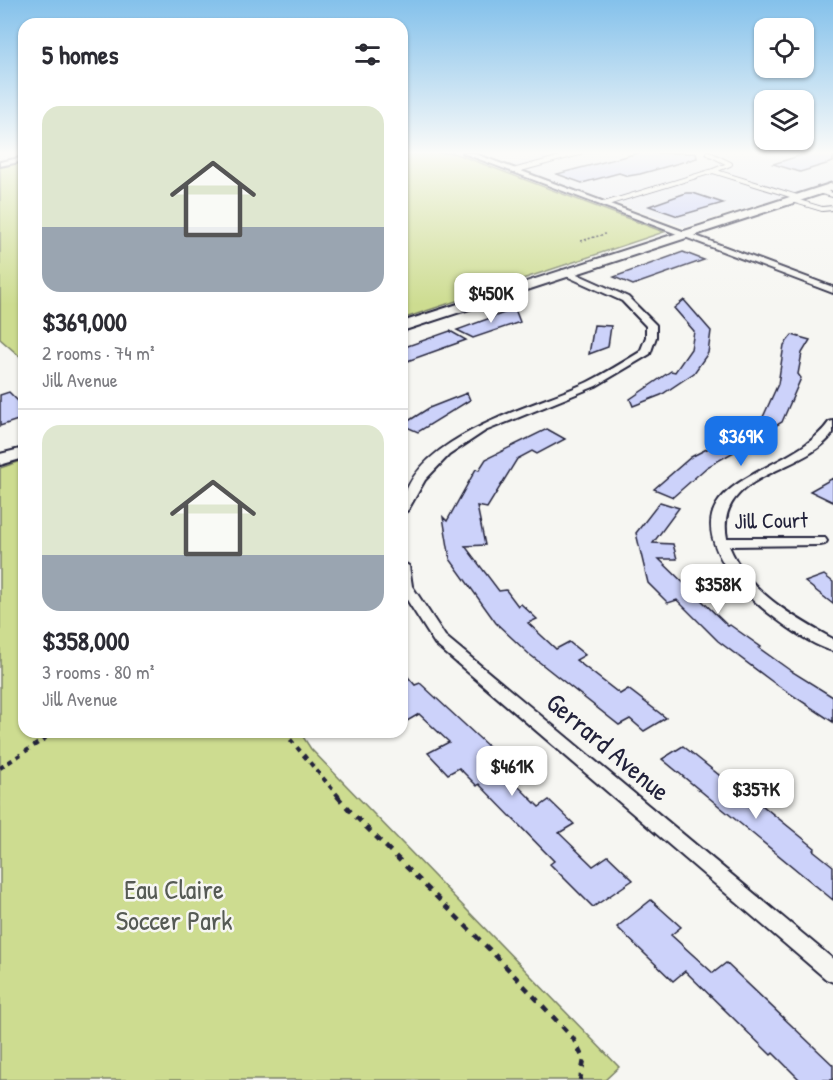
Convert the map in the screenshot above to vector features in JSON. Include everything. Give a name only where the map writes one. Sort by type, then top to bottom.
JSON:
[{"type":"street","points":[[408,325],[777,203]]},
{"type":"street","points":[[604,204],[833,290]]},
{"type":"street","points":[[408,499],[420,478],[445,452],[481,429],[592,384],[645,354],[651,336],[651,325],[640,312],[626,299],[566,272]]},
{"type":"street","points":[[833,424],[813,445],[752,478],[733,492],[719,514],[722,542],[727,558],[738,575],[771,608],[833,646]]},
{"type":"street","points":[[0,460],[18,455]]},
{"type":"street","name":"Jill Court","points":[[722,542],[820,541]]},
{"type":"street","name":"Gerrard Avenue","points":[[408,591],[440,640],[833,972]]},
{"type":"lane","points":[[808,203],[822,209],[833,208]]},
{"type":"path","points":[[581,241],[605,234]]},
{"type":"path","points":[[0,768],[46,738]]},
{"type":"path","points":[[289,738],[352,813],[493,953],[573,1038],[584,1060],[580,1080]]},
{"type":"shaded area","points":[[617,203],[761,203],[685,227]]},
{"type":"green space","points":[[0,203],[18,203],[18,355],[0,339]]},
{"type":"green space","points":[[408,203],[588,203],[664,232],[408,317]]},
{"type":"green space","name":"Eau Claire Soccer Park","points":[[18,462],[18,738],[304,738],[311,749],[619,1067],[605,1080],[0,1080],[0,468]]},
{"type":"building","points":[[656,203],[722,203],[678,216],[649,206]]},
{"type":"building","points":[[683,252],[704,260],[633,285],[614,277]]},
{"type":"building","points":[[684,300],[711,331],[708,353],[694,373],[661,395],[633,406],[630,399],[671,371],[675,372],[691,349],[694,331],[674,308]]},
{"type":"building","points":[[515,309],[520,322],[473,338],[457,330]]},
{"type":"building","points":[[594,325],[611,326],[608,347],[589,354]]},
{"type":"building","points":[[450,331],[466,340],[408,361],[408,346]]},
{"type":"building","points":[[792,335],[810,340],[802,353],[798,374],[801,378],[782,422],[707,467],[673,497],[654,489],[691,457],[748,428],[746,427],[763,417],[778,384],[784,345]]},
{"type":"building","points":[[9,392],[18,401],[18,420],[0,426],[0,395]]},
{"type":"building","points":[[467,393],[470,400],[418,432],[408,428],[408,421],[429,408]]},
{"type":"building","points":[[547,429],[565,439],[537,454],[532,451],[517,459],[487,508],[477,506],[485,545],[465,546],[499,591],[506,590],[518,606],[521,604],[537,619],[528,623],[556,649],[569,642],[585,655],[576,660],[620,694],[628,689],[666,718],[644,731],[630,719],[619,725],[529,654],[496,623],[450,559],[443,517],[447,521],[476,469],[479,470],[486,459]]},
{"type":"building","points":[[833,478],[833,502],[810,491]]},
{"type":"building","points":[[660,502],[679,508],[653,543],[673,544],[677,559],[659,559],[728,626],[730,625],[761,647],[759,648],[791,671],[833,697],[833,722],[774,683],[718,641],[677,600],[668,603],[648,583],[636,533]]},
{"type":"building","points":[[824,575],[833,582],[833,604],[805,582]]},
{"type":"building","points":[[408,677],[415,685],[420,683],[491,749],[482,754],[512,784],[515,783],[539,807],[549,800],[574,824],[559,833],[593,866],[608,856],[633,880],[593,907],[550,864],[554,861],[479,784],[477,786],[459,768],[448,774],[428,753],[449,742],[419,714],[408,720]]},
{"type":"building","points":[[683,746],[749,799],[752,797],[815,848],[813,850],[833,866],[833,900],[662,759]]},
{"type":"building","points":[[651,900],[681,927],[671,935],[713,973],[726,963],[833,1065],[833,1080],[800,1080],[773,1053],[771,1055],[685,971],[673,981],[617,927]]}]
